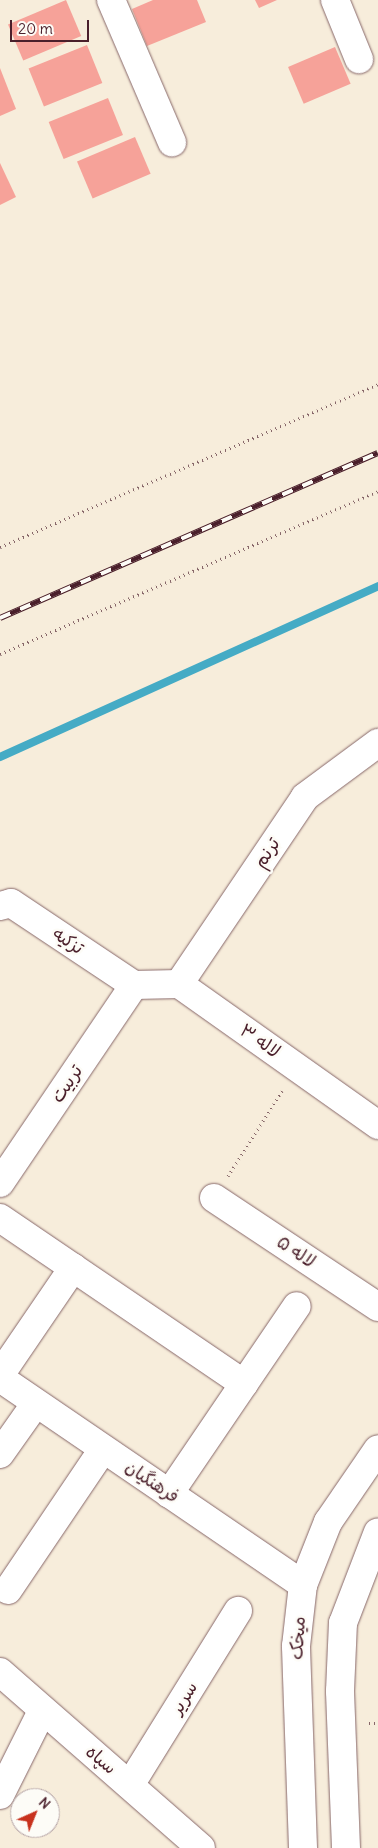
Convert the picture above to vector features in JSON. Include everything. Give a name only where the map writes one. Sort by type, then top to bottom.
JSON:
[{"type":"street","points":[[111,0],[172,142]]},
{"type":"street","points":[[335,0],[359,59]]},
{"type":"street","name":"ترنم","points":[[179,984],[305,796],[378,743]]},
{"type":"street","name":"تزکیه","points":[[0,906],[11,903],[134,985]]},
{"type":"street","points":[[134,985],[179,984]]},
{"type":"street","name":"لاله ۳","points":[[179,984],[378,1125]]},
{"type":"street","name":"تربیت","points":[[0,1183],[134,985]]},
{"type":"street","name":"لاله ۵","points":[[214,1198],[378,1307]]},
{"type":"street","points":[[0,1218],[244,1384]]},
{"type":"street","points":[[0,1377],[73,1268]]},
{"type":"street","points":[[169,1494],[297,1306]]},
{"type":"street","name":"فرهنگیان","points":[[0,1377],[36,1404],[303,1585]]},
{"type":"street","points":[[0,1454],[36,1404]]},
{"type":"street","points":[[8,1590],[103,1449]]},
{"type":"street","name":"میخک","points":[[304,1848],[296,1646],[303,1585],[328,1522],[378,1449]]},
{"type":"street","points":[[346,1848],[340,1691],[343,1623],[378,1532]]},
{"type":"street","name":"سریر","points":[[130,1785],[238,1611]]},
{"type":"street","name":"سپاه","points":[[0,1672],[42,1711],[201,1848]]},
{"type":"street","points":[[0,1796],[42,1711]]},
{"type":"path","points":[[0,547],[378,384]]},
{"type":"path","points":[[0,654],[378,491]]},
{"type":"path","points":[[214,1198],[297,1067]]},
{"type":"building","points":[[66,0],[81,36],[23,61],[8,25]]},
{"type":"building","points":[[153,0],[197,0],[206,22],[147,46],[132,9]]},
{"type":"building","points":[[255,0],[277,0],[259,8]]},
{"type":"building","points":[[87,45],[102,83],[44,107],[29,69]]},
{"type":"building","points":[[335,47],[351,84],[304,104],[288,67]]},
{"type":"building","points":[[0,68],[16,109],[0,116]]},
{"type":"building","points":[[108,98],[123,135],[64,159],[49,122]]},
{"type":"building","points":[[135,137],[151,174],[93,198],[77,162]]},
{"type":"building","points":[[0,163],[16,197],[0,205]]},
{"type":"waterway","points":[[0,757],[378,586]]},
{"type":"railway","points":[[0,618],[378,453]]}]
